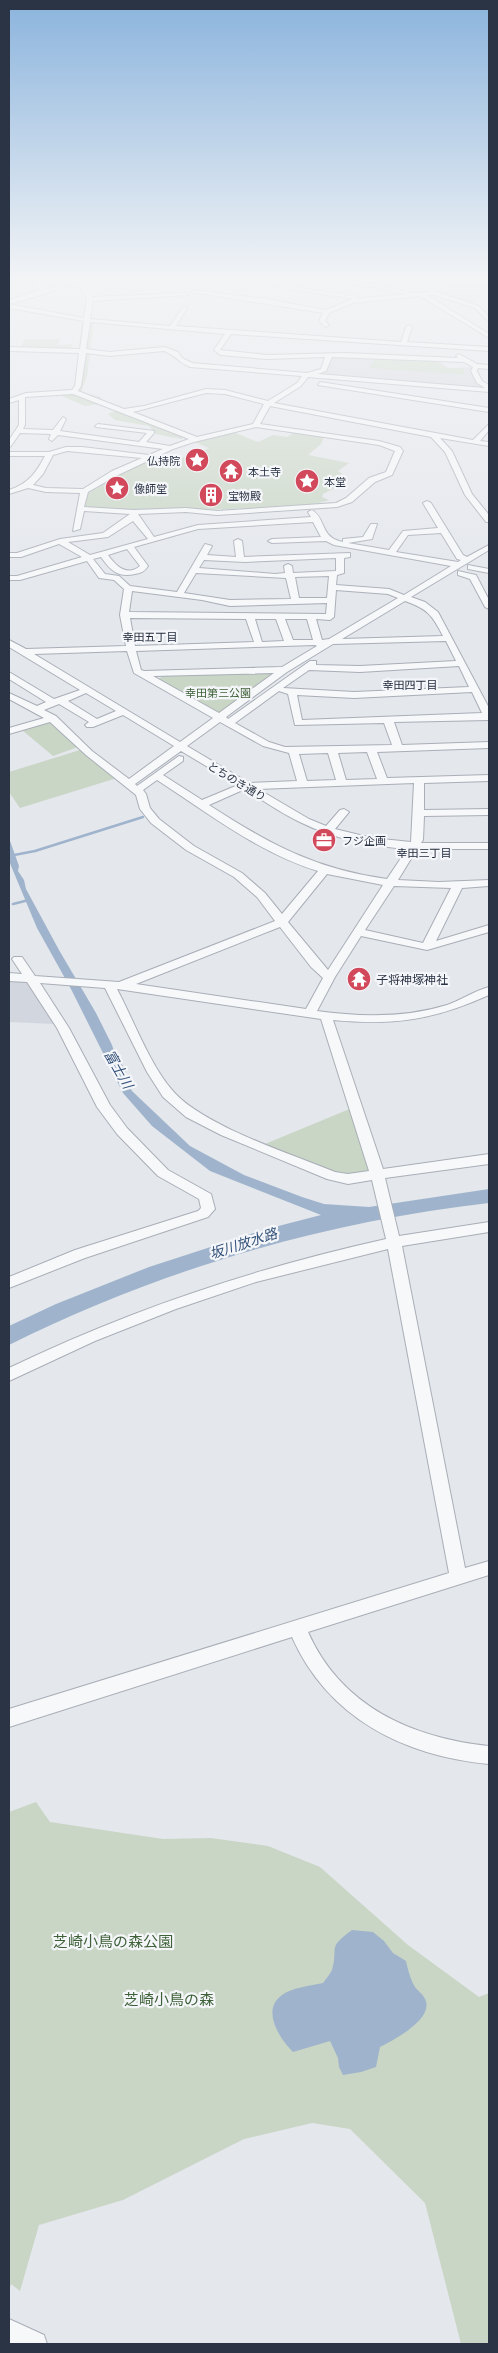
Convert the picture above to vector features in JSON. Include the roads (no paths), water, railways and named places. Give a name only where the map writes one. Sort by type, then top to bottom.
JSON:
[{"type":"street","points":[[74,392],[77,388]]},
{"type":"street","points":[[28,486],[46,490],[84,491],[171,448],[253,426],[268,404],[291,388]]},
{"type":"street","points":[[356,388],[432,403],[489,410]]},
{"type":"street","points":[[378,392],[383,388]]},
{"type":"street","points":[[421,388],[443,392],[447,388]]},
{"type":"street","points":[[86,436],[109,417],[121,411],[142,409],[208,391],[434,436],[489,444]]},
{"type":"street","points":[[9,394],[24,396],[57,395],[74,392],[196,440]]},
{"type":"street","points":[[9,400],[24,396]]},
{"type":"street","points":[[9,445],[22,425],[24,396]]},
{"type":"street","points":[[9,492],[28,486],[39,477],[55,433],[63,419]]},
{"type":"street","points":[[80,509],[134,514],[186,510],[217,513],[309,508],[342,503],[372,480],[389,473],[396,460],[398,448],[366,441],[253,426],[230,421]]},
{"type":"street","points":[[98,426],[152,432],[142,442]]},
{"type":"street","points":[[475,442],[489,426]]},
{"type":"street","points":[[18,431],[142,442],[171,448]]},
{"type":"street","points":[[434,436],[448,451],[469,495],[488,517]]},
{"type":"street","points":[[9,454],[48,453],[66,449],[82,449],[150,457]]},
{"type":"street","points":[[76,529],[84,491]]},
{"type":"street","points":[[427,504],[489,607]]},
{"type":"street","points":[[309,508],[328,540],[364,550],[433,560],[489,571]]},
{"type":"street","points":[[134,514],[152,539]]},
{"type":"street","points":[[9,555],[18,555],[48,543],[105,535],[134,514]]},
{"type":"street","points":[[9,578],[17,578],[198,527],[316,519]]},
{"type":"street","points":[[272,541],[365,539],[369,537],[369,532],[374,526]]},
{"type":"street","points":[[391,553],[406,533],[444,530]]},
{"type":"street","points":[[60,541],[88,557],[98,572],[116,578],[128,588],[202,597],[230,603],[331,600]]},
{"type":"street","points":[[238,541],[240,559]]},
{"type":"street","points":[[103,553],[116,571],[128,574],[142,570],[144,566],[129,546]]},
{"type":"street","points":[[179,595],[192,570],[208,546]]},
{"type":"street","points":[[133,787],[224,720],[273,690],[410,599],[465,566],[489,547]]},
{"type":"street","points":[[200,557],[252,559],[340,556],[362,555],[364,550]]},
{"type":"street","points":[[192,570],[291,575],[340,573],[340,556]]},
{"type":"street","points":[[224,720],[258,688],[323,644],[410,599],[439,577],[489,556]]},
{"type":"street","points":[[286,558],[295,600]]},
{"type":"street","points":[[252,559],[255,574]]},
{"type":"street","points":[[433,560],[432,576],[439,577]]},
{"type":"street","points":[[124,615],[330,617],[333,573]]},
{"type":"street","points":[[292,692],[298,723],[489,716],[486,702],[475,689],[434,612],[410,599],[389,592],[333,587]]},
{"type":"street","points":[[128,588],[124,615],[137,671],[266,744],[294,751],[489,745]]},
{"type":"street","points":[[479,589],[489,588]]},
{"type":"street","points":[[250,617],[259,645]]},
{"type":"street","points":[[280,617],[290,644]]},
{"type":"street","points":[[311,617],[323,644]]},
{"type":"street","points":[[25,652],[323,644],[449,638]]},
{"type":"street","name":"とちのき通り","points":[[9,643],[245,786],[305,820],[328,830],[358,839],[414,847],[489,846]]},
{"type":"street","points":[[306,667],[360,669],[462,662]]},
{"type":"street","points":[[142,674],[284,670]]},
{"type":"street","points":[[9,674],[92,724],[123,712]]},
{"type":"street","points":[[258,688],[292,692],[354,695],[475,689]]},
{"type":"street","points":[[37,708],[87,690]]},
{"type":"street","points":[[9,696],[37,708],[53,718],[89,753],[141,794],[145,809],[156,821],[190,848],[238,875],[261,895],[315,964],[330,977]]},
{"type":"street","points":[[9,731],[53,718]]},
{"type":"street","points":[[388,720],[398,748]]},
{"type":"street","points":[[133,787],[157,776],[184,749]]},
{"type":"street","points":[[371,749],[383,781]]},
{"type":"street","points":[[294,751],[303,784]]},
{"type":"street","points":[[332,751],[342,782]]},
{"type":"street","points":[[157,776],[267,845],[292,857],[325,869],[389,882],[420,885],[489,883]]},
{"type":"street","points":[[202,804],[245,786],[489,778]]},
{"type":"street","points":[[310,1013],[389,882],[418,840],[419,780]]},
{"type":"street","points":[[328,830],[344,812]]},
{"type":"street","points":[[418,812],[489,812]]},
{"type":"street","points":[[109,985],[282,922],[325,869]]},
{"type":"street","points":[[427,947],[458,885]]},
{"type":"street","points":[[358,932],[427,947],[489,928]]},
{"type":"street","points":[[9,1283],[80,1254],[203,1214],[208,1209],[206,1197],[163,1173],[122,1131],[104,1107],[38,979],[18,959]]},
{"type":"street","points":[[9,977],[109,985],[326,1016],[372,1020],[405,1018],[453,1008],[489,991]]},
{"type":"street","points":[[109,985],[153,1072],[168,1094],[191,1114],[226,1132],[332,1176],[348,1179],[378,1178],[489,1159]]},
{"type":"street","points":[[326,1016],[378,1178],[392,1238],[458,1577]]},
{"type":"street","points":[[9,1374],[107,1328],[180,1300],[264,1274],[392,1238],[489,1227]]},
{"type":"street","points":[[9,1718],[489,1568]]},
{"type":"street","points":[[297,1628],[314,1663],[330,1682],[349,1700],[384,1726],[433,1746],[454,1751],[489,1755]]},
{"type":"street","points":[[9,2331],[35,2344]]},
{"type":"water","points":[[9,838],[19,866],[18,871],[24,880],[26,889],[96,1013],[116,1057],[126,1070],[125,1078],[132,1091],[190,1146],[244,1175],[324,1204],[369,1207],[489,1189],[489,1203],[427,1211],[365,1223],[243,1253],[183,1272],[124,1294],[66,1318],[9,1345],[9,1326],[56,1304],[149,1267],[263,1230],[321,1215],[210,1171],[152,1126],[123,1093],[71,989],[37,928],[9,861]]},
{"type":"water","points":[[352,1930],[373,1932],[384,1941],[393,1953],[406,1961],[415,1987],[424,1997],[427,2006],[424,2014],[412,2028],[380,2047],[376,2067],[343,2075],[330,2041],[293,2052],[282,2039],[274,2024],[273,2008],[276,2001],[286,1992],[296,1988],[323,1983],[332,1970],[336,1945]]},
{"type":"waterway","points":[[9,856],[35,851],[143,817]]},
{"type":"waterway","points":[[13,904],[29,900]]},
{"type":"place","name":"仏持院","points":[[197,460]]},
{"type":"place","name":"本土寺","points":[[231,471]]},
{"type":"place","name":"本堂","points":[[307,481]]},
{"type":"place","name":"像師堂","points":[[117,488]]},
{"type":"place","name":"宝物殿","points":[[211,495]]},
{"type":"place","name":"フジ企画","points":[[324,840]]},
{"type":"place","name":"子将神塚神社","points":[[359,979]]},
{"type":"district","name":"幸田五丁目","points":[[150,636]]},
{"type":"district","name":"幸田四丁目","points":[[410,684]]},
{"type":"district","name":"幸田三丁目","points":[[424,852]]},
{"type":"park label","name":"幸田第三公園","points":[[218,692]]},
{"type":"park label","name":"芝崎小鳥の森公園","points":[[113,1941]]},
{"type":"park label","name":"芝崎小鳥の森","points":[[169,1999]]},
{"type":"water label","name":"富士川","points":[[119,1069]]},
{"type":"water label","name":"坂川放水路","points":[[243,1243]]}]
